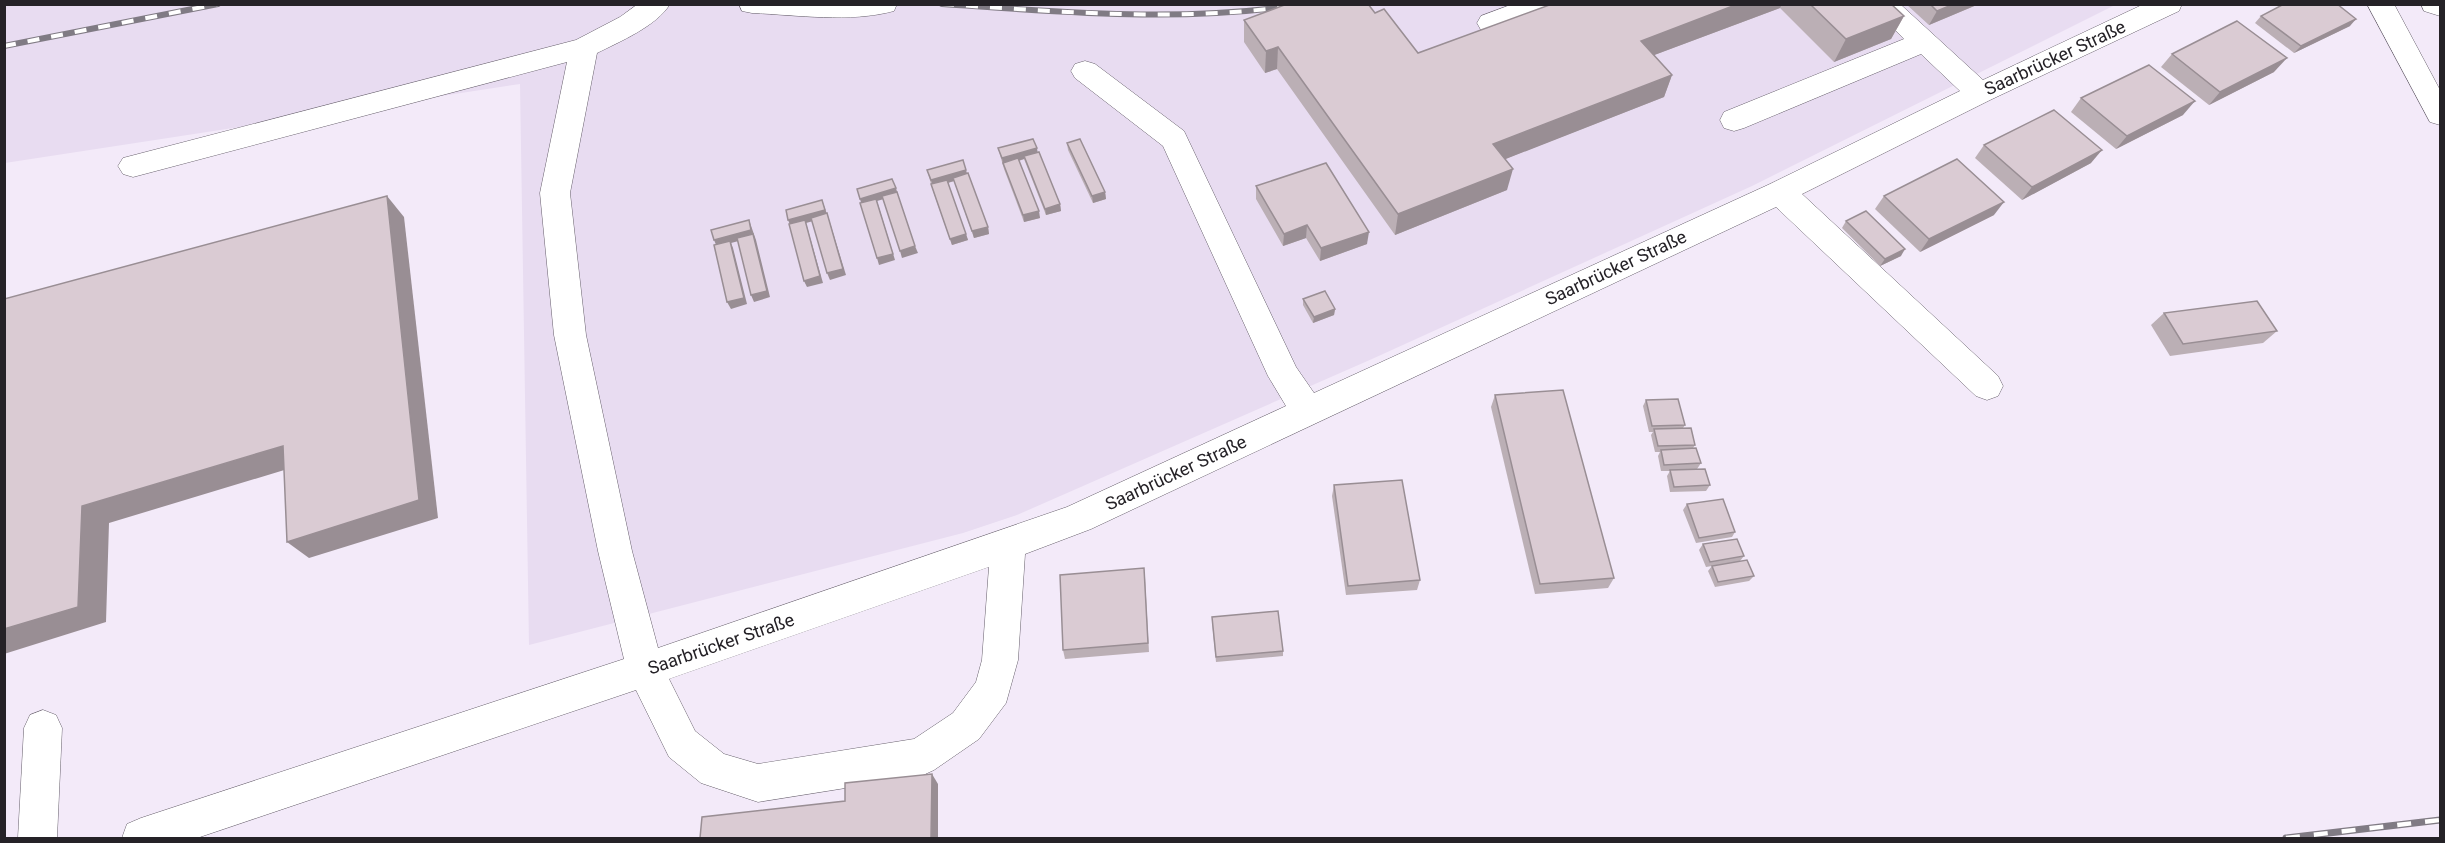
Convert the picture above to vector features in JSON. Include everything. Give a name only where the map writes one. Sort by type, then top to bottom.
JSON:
[{"type":"street","points":[[133,166],[584,48],[630,24],[657,4]]},
{"type":"street","points":[[752,4],[846,8],[884,4]]},
{"type":"street","points":[[1491,23],[1542,4]]},
{"type":"street","points":[[1883,4],[1980,93]]},
{"type":"street","name":"Saarbrücker Straße","points":[[141,838],[645,670],[1008,545],[1079,518],[1780,192],[1980,93],[2169,4]]},
{"type":"street","points":[[2380,4],[2440,115]]},
{"type":"street","points":[[2434,4],[2440,7]]},
{"type":"street","points":[[1734,120],[1924,42]]},
{"type":"street","points":[[584,48],[555,193],[570,335],[615,551],[645,670],[682,744],[714,770],[758,783],[921,757],[966,726],[993,690],[1000,660],[1008,545]]},
{"type":"street","points":[[1085,71],[1174,139],[1284,376],[1308,411]]},
{"type":"street","points":[[1780,192],[1987,386]]},
{"type":"street","points":[[37,838],[43,728]]},
{"type":"shaded area","points":[[5,5],[2115,5],[1752,186],[1372,359],[1017,515],[963,533],[529,645],[520,84],[5,163]]},
{"type":"building","points":[[1287,4],[1368,4],[1375,13],[1384,9],[1418,53],[1552,4],[1738,4],[1641,41],[1672,75],[1493,144],[1513,169],[1398,214],[1278,47],[1266,51],[1244,20]]},
{"type":"building","points":[[1810,4],[1891,4],[1904,16],[1846,39]]},
{"type":"building","points":[[1930,4],[1954,4],[1937,11]]},
{"type":"building","points":[[2284,4],[2337,4],[2356,19],[2301,46],[2261,16]]},
{"type":"building","points":[[2237,21],[2287,58],[2220,92],[2172,54]]},
{"type":"building","points":[[2149,65],[2195,101],[2127,136],[2081,98]]},
{"type":"building","points":[[2054,110],[2102,150],[2032,187],[1984,145]]},
{"type":"building","points":[[1033,139],[1037,148],[1002,158],[998,148]]},
{"type":"building","points":[[1080,139],[1105,192],[1092,196],[1067,143]]},
{"type":"building","points":[[1039,152],[1060,204],[1045,209],[1024,156]]},
{"type":"building","points":[[1018,158],[1039,211],[1023,215],[1003,163]]},
{"type":"building","points":[[1957,159],[2004,202],[1929,239],[1884,196]]},
{"type":"building","points":[[963,160],[966,170],[931,180],[927,170]]},
{"type":"building","points":[[1326,163],[1369,232],[1321,248],[1307,225],[1284,234],[1256,186]]},
{"type":"building","points":[[968,173],[988,227],[972,231],[953,178]]},
{"type":"building","points":[[892,179],[896,188],[860,199],[857,189]]},
{"type":"building","points":[[947,180],[966,234],[950,239],[931,184]]},
{"type":"building","points":[[897,192],[915,246],[900,251],[882,196]]},
{"type":"building","points":[[387,196],[419,500],[287,542],[283,446],[82,506],[78,607],[4,629],[4,299]]},
{"type":"building","points":[[876,199],[893,254],[877,258],[860,203]]},
{"type":"building","points":[[822,200],[825,210],[788,220],[786,210]]},
{"type":"building","points":[[1866,211],[1905,249],[1885,259],[1846,221]]},
{"type":"building","points":[[827,213],[843,269],[827,273],[811,218]]},
{"type":"building","points":[[749,220],[751,230],[714,240],[711,230]]},
{"type":"building","points":[[805,220],[820,276],[804,281],[789,224]]},
{"type":"building","points":[[753,234],[767,291],[751,295],[737,238]]},
{"type":"building","points":[[730,241],[744,298],[727,302],[714,245]]},
{"type":"building","points":[[1325,291],[1335,309],[1314,317],[1303,299]]},
{"type":"building","points":[[2257,301],[2277,331],[2183,344],[2164,313]]},
{"type":"building","points":[[1563,390],[1614,578],[1540,584],[1495,395]]},
{"type":"building","points":[[1678,399],[1685,425],[1652,426],[1646,400]]},
{"type":"building","points":[[1691,428],[1695,445],[1658,446],[1654,429]]},
{"type":"building","points":[[1696,448],[1701,463],[1664,465],[1661,450]]},
{"type":"building","points":[[1705,469],[1710,485],[1674,487],[1670,470]]},
{"type":"building","points":[[1402,480],[1420,580],[1348,586],[1334,485]]},
{"type":"building","points":[[1723,499],[1735,532],[1699,538],[1687,504]]},
{"type":"building","points":[[1737,539],[1744,556],[1710,562],[1703,544]]},
{"type":"building","points":[[1747,560],[1754,576],[1718,582],[1712,566]]},
{"type":"building","points":[[1144,568],[1148,643],[1063,650],[1060,575]]},
{"type":"building","points":[[1278,611],[1283,651],[1216,657],[1212,617]]},
{"type":"building","points":[[932,774],[931,838],[700,838],[702,817],[845,801],[845,783]]},
{"type":"railway","points":[[4,46],[218,4]]},
{"type":"railway","points":[[942,4],[1124,14],[1214,13],[1305,4]]},
{"type":"railway","points":[[2286,838],[2440,820]]}]
